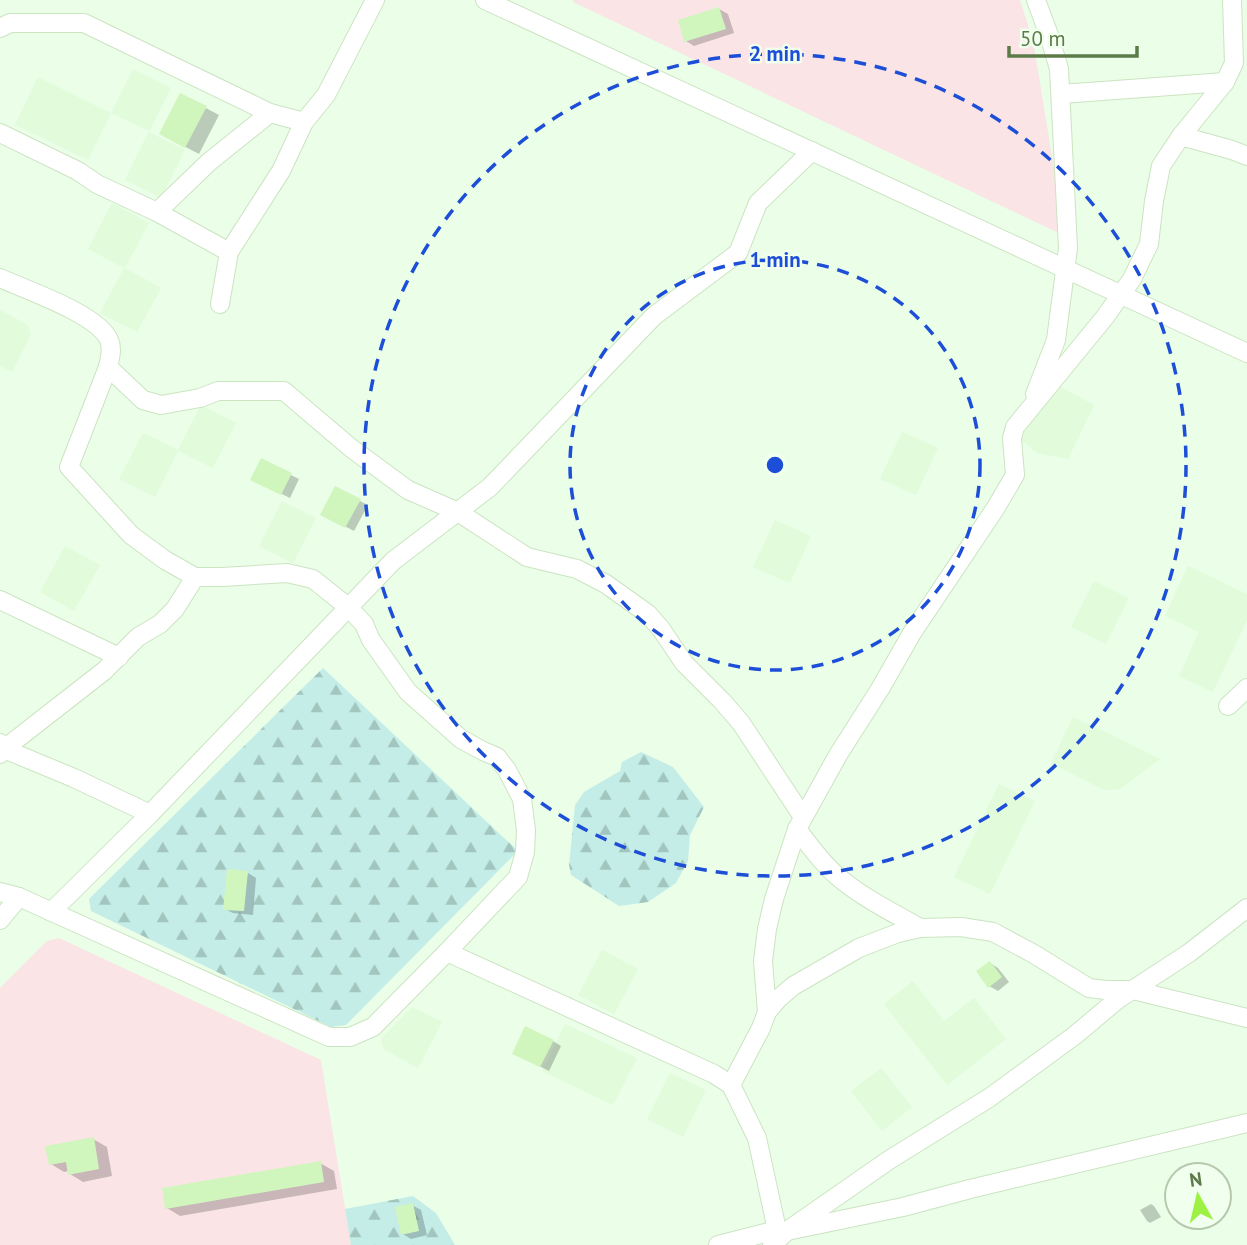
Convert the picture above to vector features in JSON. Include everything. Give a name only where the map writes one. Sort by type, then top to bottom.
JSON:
[{"type":"street","points":[[220,304],[229,252],[281,171],[304,122],[326,95],[375,0]]},
{"type":"street","points":[[485,0],[1247,353]]},
{"type":"street","points":[[1030,407],[1056,340],[1068,248],[1059,69],[1036,0]]},
{"type":"street","points":[[767,1012],[763,961],[767,929],[774,899],[800,823],[912,633],[995,509],[1014,475],[1012,438],[1015,427],[1105,317],[1132,279],[1149,244],[1161,166],[1181,136],[1225,82],[1234,63],[1232,0]]},
{"type":"street","points":[[0,28],[10,23],[84,23],[270,113],[304,122]]},
{"type":"street","points":[[1061,94],[1225,82]]},
{"type":"street","points":[[157,212],[209,162],[270,113]]},
{"type":"street","points":[[0,133],[157,212],[229,252]]},
{"type":"street","points":[[1181,136],[1247,156]]},
{"type":"street","points":[[51,912],[150,814],[393,561],[491,487],[654,316],[738,253],[758,203],[812,151]]},
{"type":"street","points":[[0,278],[82,314],[105,333],[110,341],[112,351],[108,367],[69,467],[131,535],[195,576],[287,573],[313,579],[348,607],[364,624],[371,640],[408,692],[461,738],[497,757],[522,799],[526,830],[525,852],[518,877],[373,1027],[350,1037],[329,1037],[19,897],[0,892]]},
{"type":"street","points":[[108,367],[144,400],[161,405],[200,398],[218,391],[285,391],[351,449],[408,490],[458,512],[527,558],[577,569],[606,584],[648,614],[684,663],[741,723],[817,856],[859,892],[920,928]]},
{"type":"street","points":[[1,749],[104,671],[138,637],[160,624],[174,609],[195,576]]},
{"type":"street","points":[[0,600],[119,657]]},
{"type":"street","points":[[1228,706],[1247,688]]},
{"type":"street","points":[[1,749],[75,778],[150,814]]},
{"type":"street","points":[[0,920],[19,897]]},
{"type":"street","points":[[779,1236],[889,1160],[989,1097],[1247,908]]},
{"type":"street","points":[[731,1085],[767,1012],[793,986],[845,955],[875,941],[920,928],[961,927],[993,932],[1088,988],[1133,990],[1247,1017]]},
{"type":"street","points":[[447,952],[714,1073],[731,1085],[757,1138],[779,1236]]},
{"type":"street","points":[[718,1245],[779,1236],[1247,1123]]},
{"type":"shaded area","points":[[1020,0],[1033,40],[1065,236],[573,2]]},
{"type":"shaded area","points":[[133,69],[171,88],[149,132],[185,150],[161,198],[125,180],[149,131],[111,113]]},
{"type":"shaded area","points":[[38,77],[111,113],[88,160],[15,125]]},
{"type":"shaded area","points":[[112,203],[149,223],[125,268],[161,288],[137,332],[100,313],[124,268],[88,249]]},
{"type":"shaded area","points":[[0,310],[28,325],[31,334],[12,372],[0,366]]},
{"type":"shaded area","points":[[1055,384],[1094,405],[1068,459],[1037,453],[1018,437]]},
{"type":"shaded area","points":[[201,405],[236,423],[213,468],[178,451],[155,497],[119,479],[143,433],[178,450]]},
{"type":"shaded area","points":[[902,432],[938,448],[916,495],[880,479]]},
{"type":"shaded area","points":[[282,501],[316,518],[293,563],[259,546]]},
{"type":"shaded area","points":[[775,520],[811,536],[790,583],[753,567]]},
{"type":"shaded area","points":[[65,546],[100,565],[74,611],[40,592]]},
{"type":"shaded area","points":[[1188,566],[1247,594],[1247,620],[1213,692],[1179,676],[1199,632],[1165,616]]},
{"type":"shaded area","points":[[1094,581],[1129,598],[1106,644],[1071,627]]},
{"type":"shaded area","points":[[1073,717],[1160,759],[1120,789],[1104,790],[1051,763]]},
{"type":"shaded area","points":[[999,784],[1035,801],[990,894],[954,877]]},
{"type":"shaded area","points":[[59,938],[321,1060],[351,1245],[0,1245],[0,988],[47,941]]},
{"type":"shaded area","points":[[602,950],[638,969],[614,1014],[578,995]]},
{"type":"shaded area","points":[[913,981],[944,1021],[974,998],[1006,1039],[947,1085],[884,1004]]},
{"type":"shaded area","points":[[412,1007],[442,1022],[418,1068],[383,1049],[381,1039]]},
{"type":"shaded area","points":[[565,1024],[637,1058],[613,1105],[542,1071]]},
{"type":"shaded area","points":[[881,1068],[912,1107],[882,1131],[851,1091]]},
{"type":"shaded area","points":[[670,1073],[706,1090],[683,1137],[647,1119]]},
{"type":"green space","points":[[323,668],[518,851],[346,1025],[331,1027],[91,911],[89,899]]},
{"type":"green space","points":[[641,752],[673,767],[704,807],[690,835],[688,861],[676,883],[648,902],[619,906],[571,875],[569,865],[575,805],[584,792],[620,771],[622,762]]},
{"type":"green space","points":[[413,1196],[436,1213],[455,1245],[351,1245],[345,1209]]},
{"type":"building","points":[[719,7],[726,29],[684,42],[678,20]]},
{"type":"building","points":[[180,93],[207,106],[185,148],[159,134]]},
{"type":"building","points":[[261,458],[292,473],[281,495],[250,480]]},
{"type":"building","points":[[335,486],[361,499],[345,528],[320,515]]},
{"type":"building","points":[[227,869],[248,871],[244,911],[223,910]]},
{"type":"building","points":[[990,961],[1002,977],[988,988],[976,971]]},
{"type":"building","points":[[525,1026],[554,1040],[540,1067],[512,1054]]},
{"type":"building","points":[[94,1137],[99,1169],[68,1175],[66,1162],[49,1165],[45,1146]]},
{"type":"building","points":[[321,1161],[324,1182],[165,1209],[162,1188]]},
{"type":"building","points":[[413,1203],[419,1231],[401,1235],[395,1207]]}]
